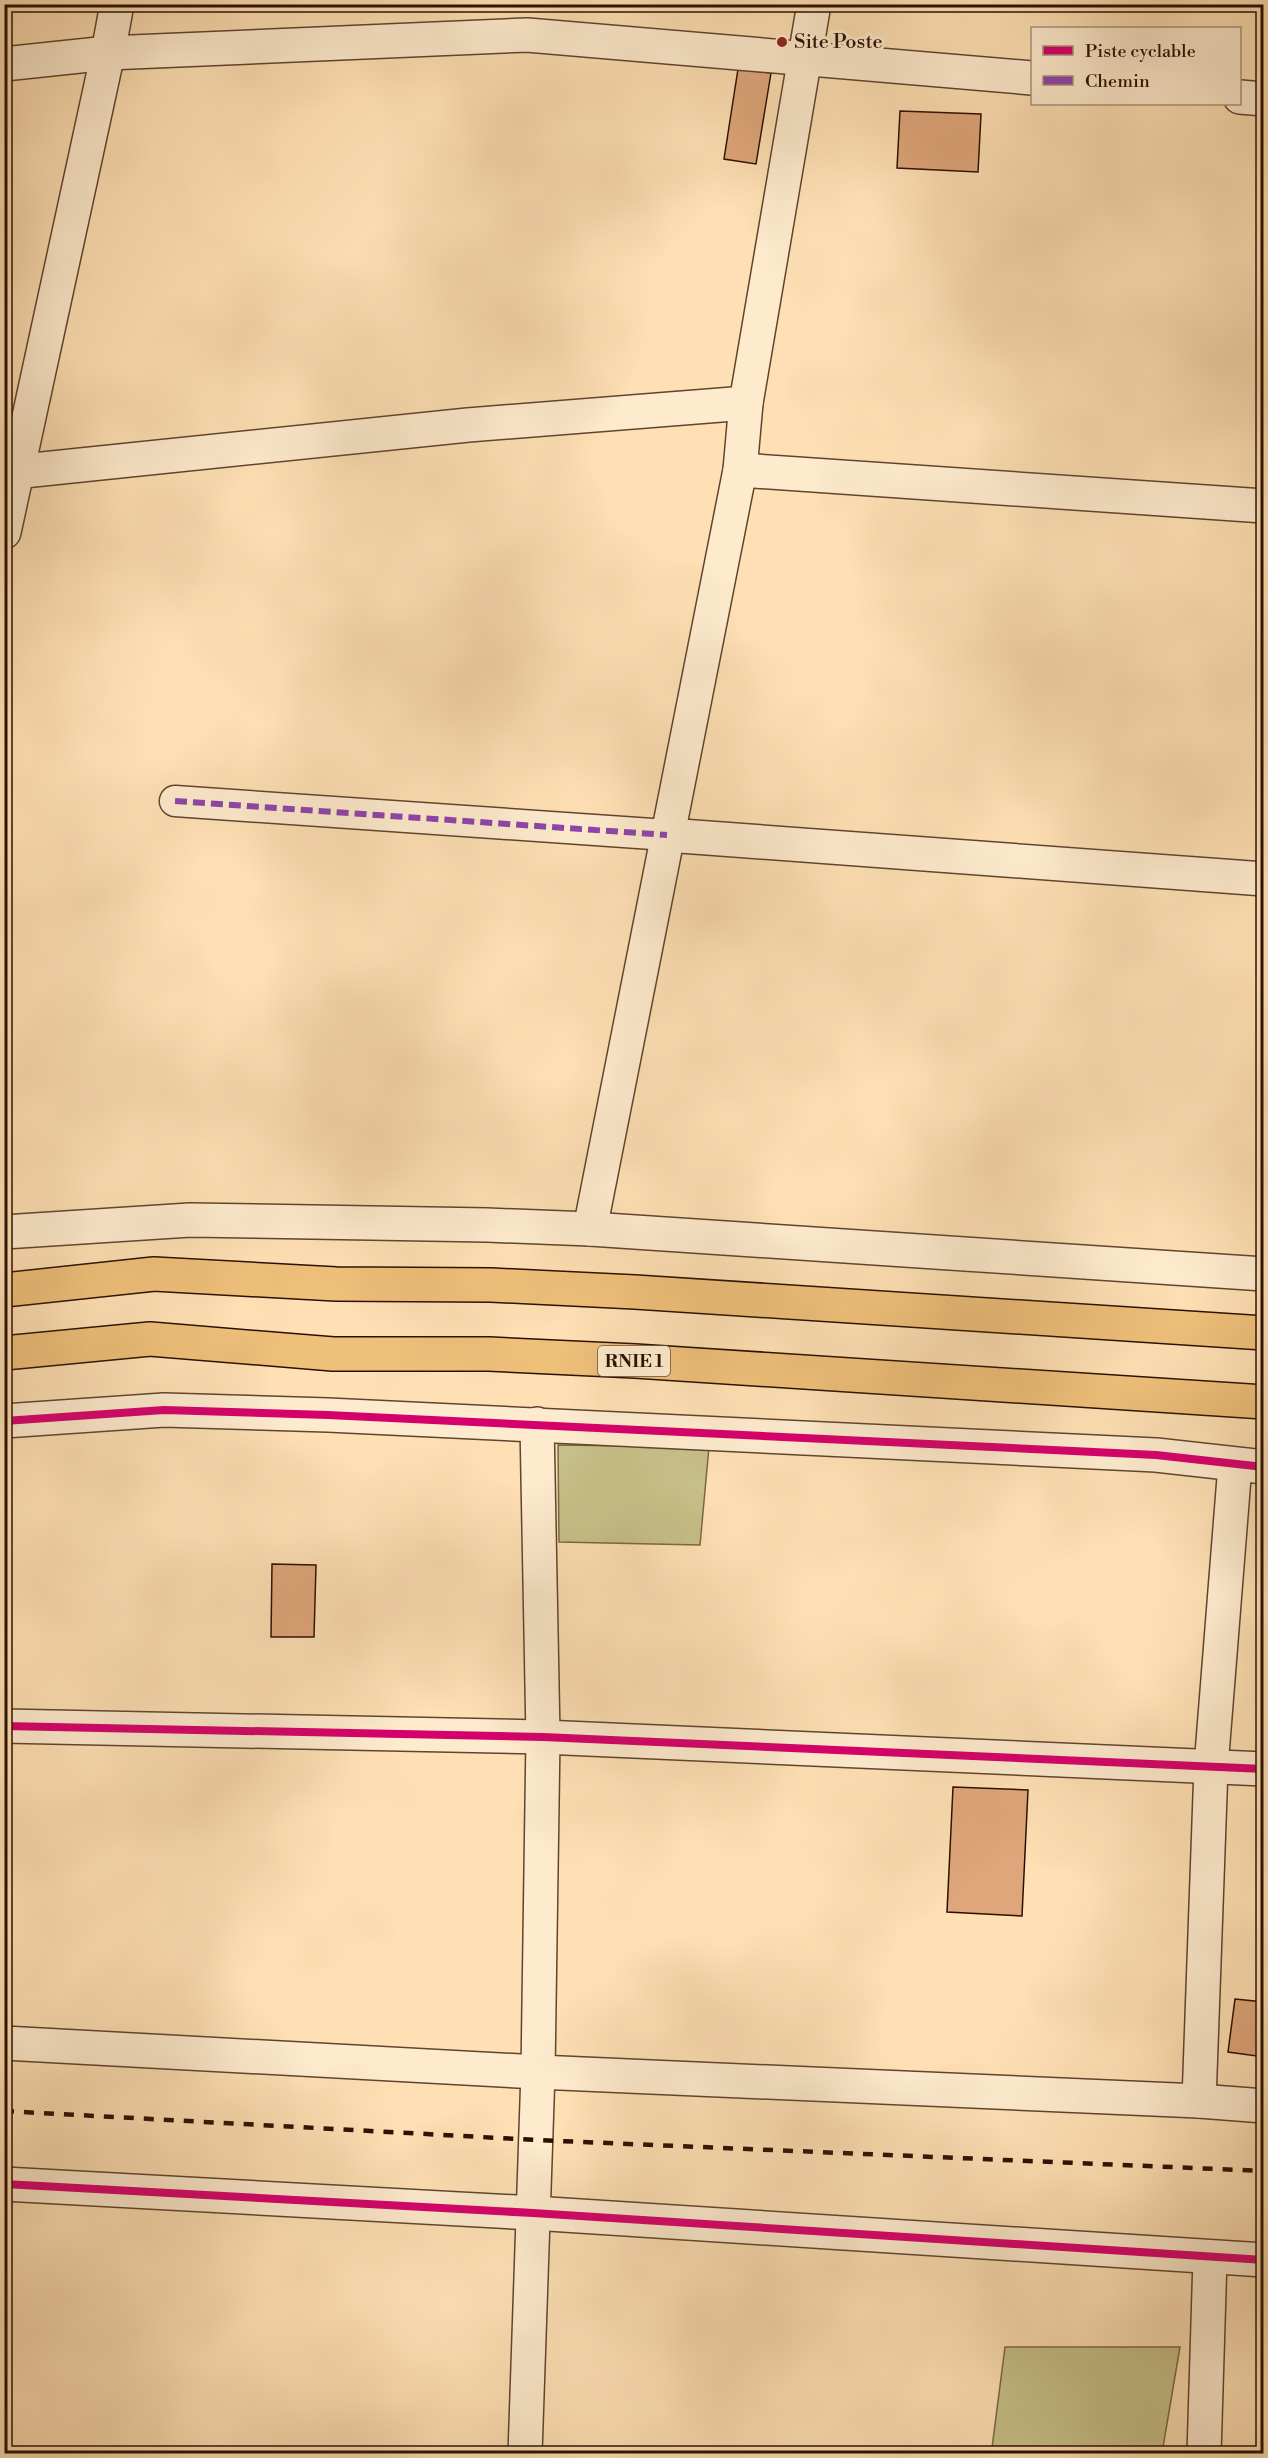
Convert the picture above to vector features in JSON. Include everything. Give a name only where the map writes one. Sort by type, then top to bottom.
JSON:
[{"type":"highway","points":[[4,1290],[154,1274],[336,1284],[491,1285],[635,1292],[1263,1333]]},
{"type":"highway","name":"RNIE 1","points":[[4,1353],[150,1339],[333,1354],[489,1354],[635,1361],[1263,1402]]},
{"type":"street","points":[[4,532],[11,472],[108,53],[117,4]]},
{"type":"street","points":[[590,1229],[740,470],[746,403],[814,4]]},
{"type":"street","points":[[4,64],[108,53],[527,35],[1031,78]]},
{"type":"street","points":[[1241,97],[1263,99]]},
{"type":"street","points":[[11,472],[468,425],[746,403]]},
{"type":"street","points":[[740,470],[1263,506]]},
{"type":"street","points":[[175,801],[1263,879]]},
{"type":"street","points":[[4,1232],[190,1220],[475,1224],[590,1229],[1263,1274]]},
{"type":"street","points":[[4,1421],[164,1410],[537,1424],[1156,1455],[1249,1466],[1211,1767],[1199,2101]]},
{"type":"street","points":[[525,2454],[538,2072],[543,1737],[537,1424]]},
{"type":"street","points":[[4,1726],[543,1737],[1263,1769]]},
{"type":"street","points":[[4,2043],[538,2072],[1199,2101],[1263,2106]]},
{"type":"street","points":[[4,2184],[533,2213],[1263,2260]]},
{"type":"street","points":[[1204,2454],[1210,2258]]},
{"type":"shaded area","points":[[558,1445],[709,1447],[700,1545],[559,1542]]},
{"type":"shaded area","points":[[1005,2347],[1180,2347],[1162,2453],[1024,2454],[992,2448]]},
{"type":"building","points":[[738,69],[771,73],[756,164],[724,159]]},
{"type":"building","points":[[900,111],[981,114],[978,172],[897,168]]},
{"type":"building","points":[[272,1564],[316,1565],[314,1637],[271,1637]]},
{"type":"building","points":[[953,1787],[1028,1790],[1022,1916],[947,1912]]},
{"type":"building","points":[[1235,1999],[1264,2002],[1264,2057],[1228,2052]]},
{"type":"railway","points":[[4,2111],[536,2140],[1264,2171]]},
{"type":"marked path","points":[[175,801],[667,835]]},
{"type":"cycle path","points":[[4,1421],[164,1410],[328,1415],[1156,1455],[1264,1467]]},
{"type":"cycle path","points":[[4,1726],[543,1737],[1264,1769]]},
{"type":"cycle path","points":[[4,2184],[533,2213],[1264,2260]]},
{"type":"place","name":"Site Poste","points":[[782,42]]}]
